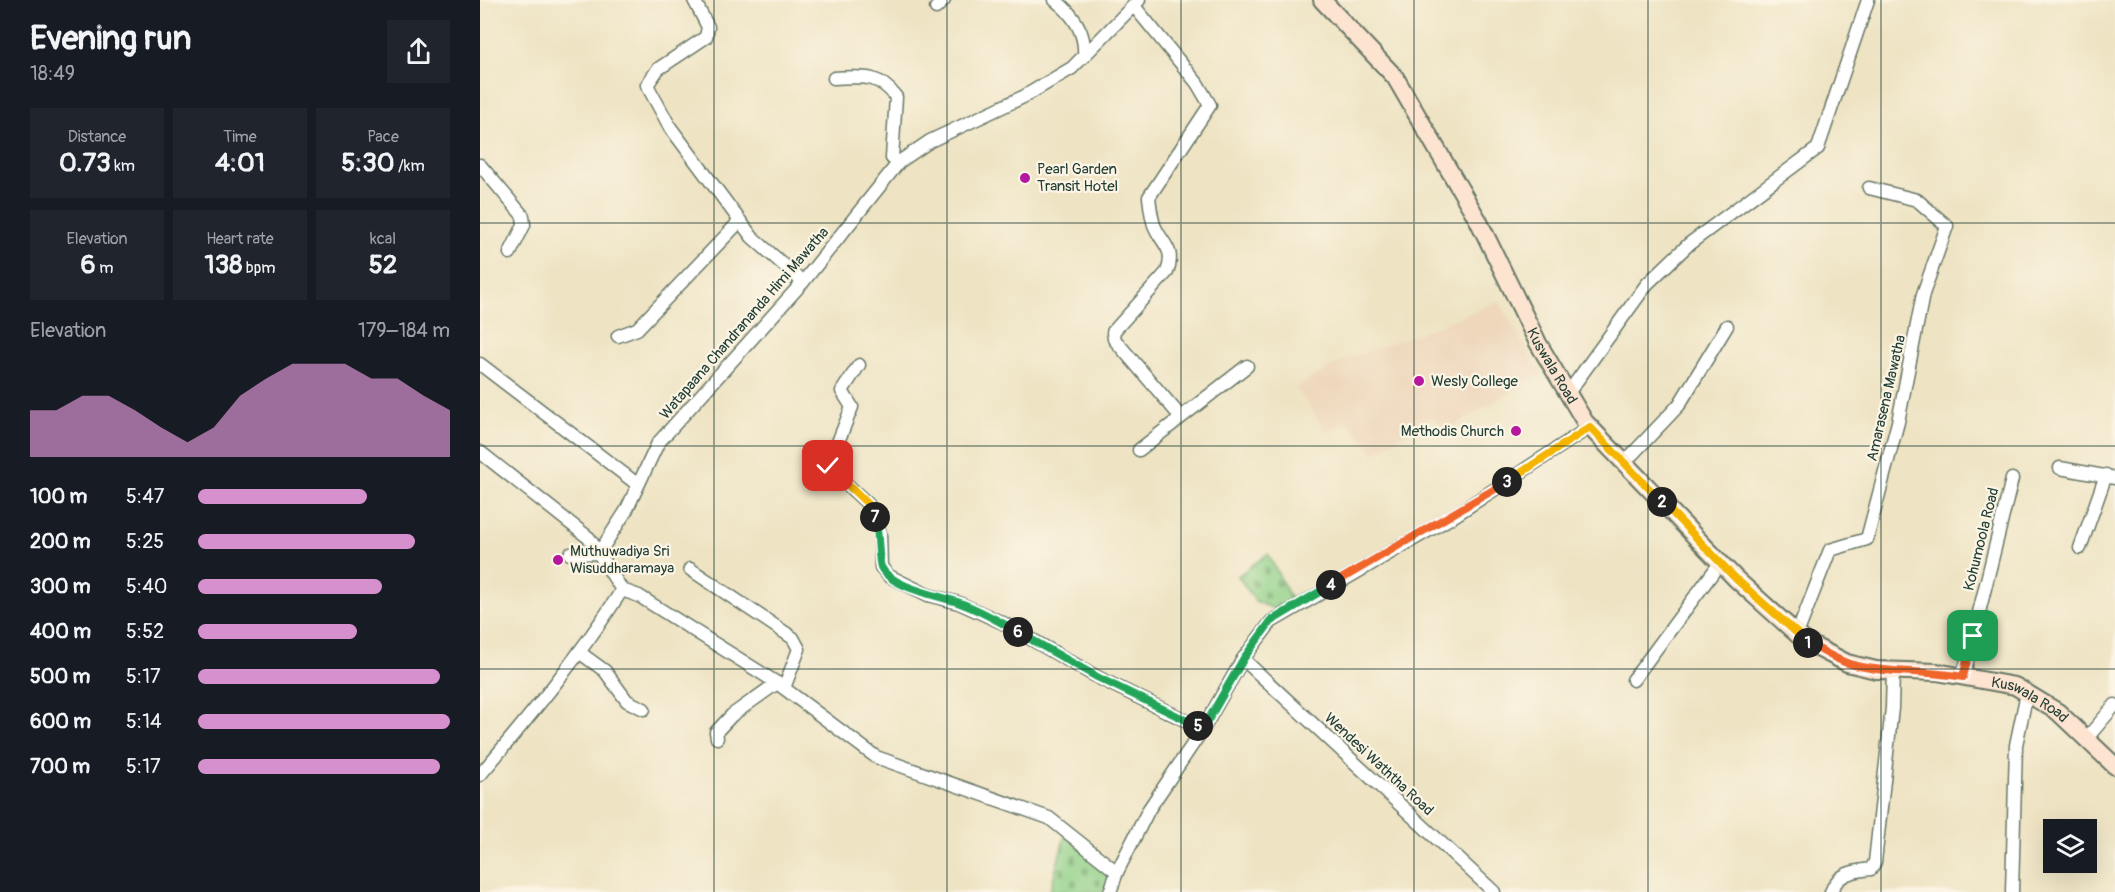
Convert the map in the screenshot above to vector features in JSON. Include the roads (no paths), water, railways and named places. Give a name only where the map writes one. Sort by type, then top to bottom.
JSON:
[{"type":"street","points":[[694,0],[708,27],[706,37],[658,69],[647,85],[670,127],[752,237],[803,282]]},
{"type":"street","points":[[1055,0],[1071,12],[1085,43],[1084,56]]},
{"type":"street","name":"Kuswala Road","points":[[1322,0],[1395,77],[1478,220],[1538,344],[1590,427],[1720,563],[1806,642],[1847,663],[1876,670],[1937,672],[2015,686],[2058,712],[2115,766]]},
{"type":"street","points":[[1568,393],[1647,284],[1689,244],[1818,148],[1868,0]]},
{"type":"street","points":[[1136,3],[1197,83],[1210,105],[1149,196],[1154,225],[1169,249],[1172,261],[1167,273],[1113,332],[1114,339],[1180,416]]},
{"type":"street","name":"Watapaana Chandrananda Himi Mawatha","points":[[599,553],[626,512],[637,484],[658,443],[803,282],[899,162],[930,141],[1025,96],[1072,68],[1136,3]]},
{"type":"street","points":[[834,78],[870,77],[886,84],[896,97],[892,158],[899,162]]},
{"type":"street","points":[[480,165],[523,216],[524,225],[510,253]]},
{"type":"street","name":"Amarasena Mawatha","points":[[1797,634],[1830,550],[1867,539],[1898,422],[1923,294],[1947,226],[1917,200],[1869,188]]},
{"type":"street","points":[[618,336],[637,329],[740,221]]},
{"type":"street","points":[[1624,463],[1678,405],[1727,326]]},
{"type":"street","points":[[480,364],[637,484]]},
{"type":"street","points":[[859,365],[842,391],[852,407],[828,466],[871,509],[880,533],[881,567],[889,576],[928,595],[959,603],[1003,623],[1097,677],[1203,729]]},
{"type":"street","points":[[1139,450],[1247,366]]},
{"type":"street","points":[[1110,892],[1117,872],[1149,809],[1203,729],[1244,658],[1271,621],[1457,514],[1590,427]]},
{"type":"street","points":[[480,452],[590,538],[621,591],[639,596],[780,686],[876,757],[1049,818],[1117,872]]},
{"type":"street","points":[[2060,468],[2111,477],[2080,548]]},
{"type":"street","name":"Kohumoola Road","points":[[1963,677],[2012,479]]},
{"type":"street","points":[[570,554],[599,553]]},
{"type":"street","points":[[1633,680],[1720,563]]},
{"type":"street","points":[[690,569],[793,638],[800,649],[780,686],[732,715],[716,732],[717,738]]},
{"type":"street","points":[[480,775],[524,724],[579,652],[621,591]]},
{"type":"street","points":[[579,652],[605,671],[627,701],[644,709]]},
{"type":"street","name":"Wendesi Waththa Road","points":[[1244,658],[1494,892]]},
{"type":"street","points":[[1831,892],[1833,884],[1848,872],[1871,869],[1875,862],[1892,708],[1893,671]]},
{"type":"street","points":[[2012,892],[2016,745],[2027,693]]},
{"type":"street","points":[[2086,739],[2115,705]]},
{"type":"place","name":"Pearl Garden Transit Hotel","points":[[1025,178]]},
{"type":"place","name":"Wesly College","points":[[1419,381]]},
{"type":"place","name":"Methodis Church","points":[[1516,431]]},
{"type":"place","name":"Muthuwadiya Sri Wisuddharamaya","points":[[558,560]]}]
